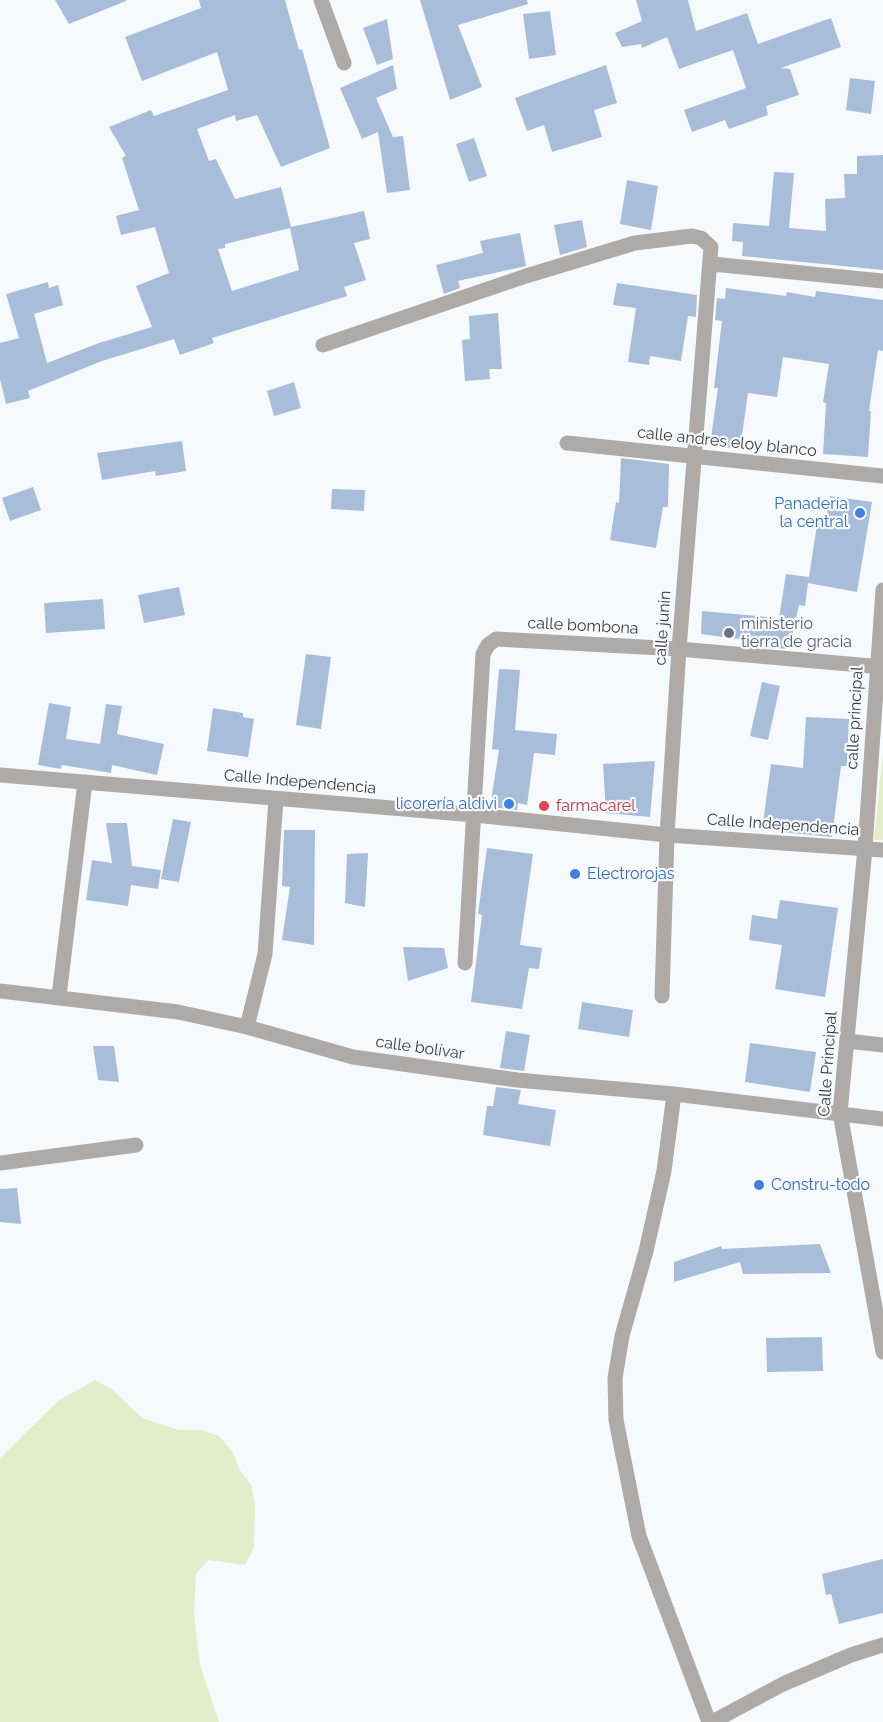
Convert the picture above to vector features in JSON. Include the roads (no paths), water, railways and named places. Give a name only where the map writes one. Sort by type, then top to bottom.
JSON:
[{"type":"street","points":[[321,0],[344,63]]},
{"type":"street","points":[[323,345],[526,276],[635,243],[680,236],[700,238],[711,247],[712,264],[883,281]]},
{"type":"street","name":"calle junin","points":[[662,996],[667,835],[679,649],[712,264]]},
{"type":"street","name":"calle andres eloy blanco","points":[[567,443],[883,476]]},
{"type":"street","name":"calle principal","points":[[865,848],[880,666],[883,590]]},
{"type":"street","name":"calle bombona","points":[[475,815],[483,654],[488,645],[496,639],[679,649],[880,666]]},
{"type":"street","name":"Calle Independencia","points":[[0,775],[475,815],[667,835],[883,850]]},
{"type":"street","points":[[59,996],[85,782]]},
{"type":"street","points":[[247,1027],[265,954],[276,799]]},
{"type":"street","points":[[465,963],[475,815]]},
{"type":"street","name":"Calle Principal","points":[[865,848],[840,1113],[883,1352]]},
{"type":"street","name":"calle bolívar","points":[[0,991],[59,996],[178,1012],[247,1027],[353,1057],[517,1080],[674,1094],[883,1119]]},
{"type":"street","points":[[847,1041],[883,1045]]},
{"type":"street","points":[[674,1094],[661,1183],[618,1357],[615,1378],[616,1420],[639,1536],[710,1722],[783,1684],[851,1655],[883,1645]]},
{"type":"street","points":[[0,1162],[136,1145]]},
{"type":"place","name":"Panadería la central","points":[[860,513]]},
{"type":"place","name":"ministerio tierra de gracia","points":[[729,633]]},
{"type":"place","name":"licorería aldivi","points":[[509,804]]},
{"type":"place","name":"farmacarel","points":[[544,806]]},
{"type":"place","name":"Electrorojas","points":[[575,874]]},
{"type":"place","name":"Constru-todo","points":[[759,1185]]}]
